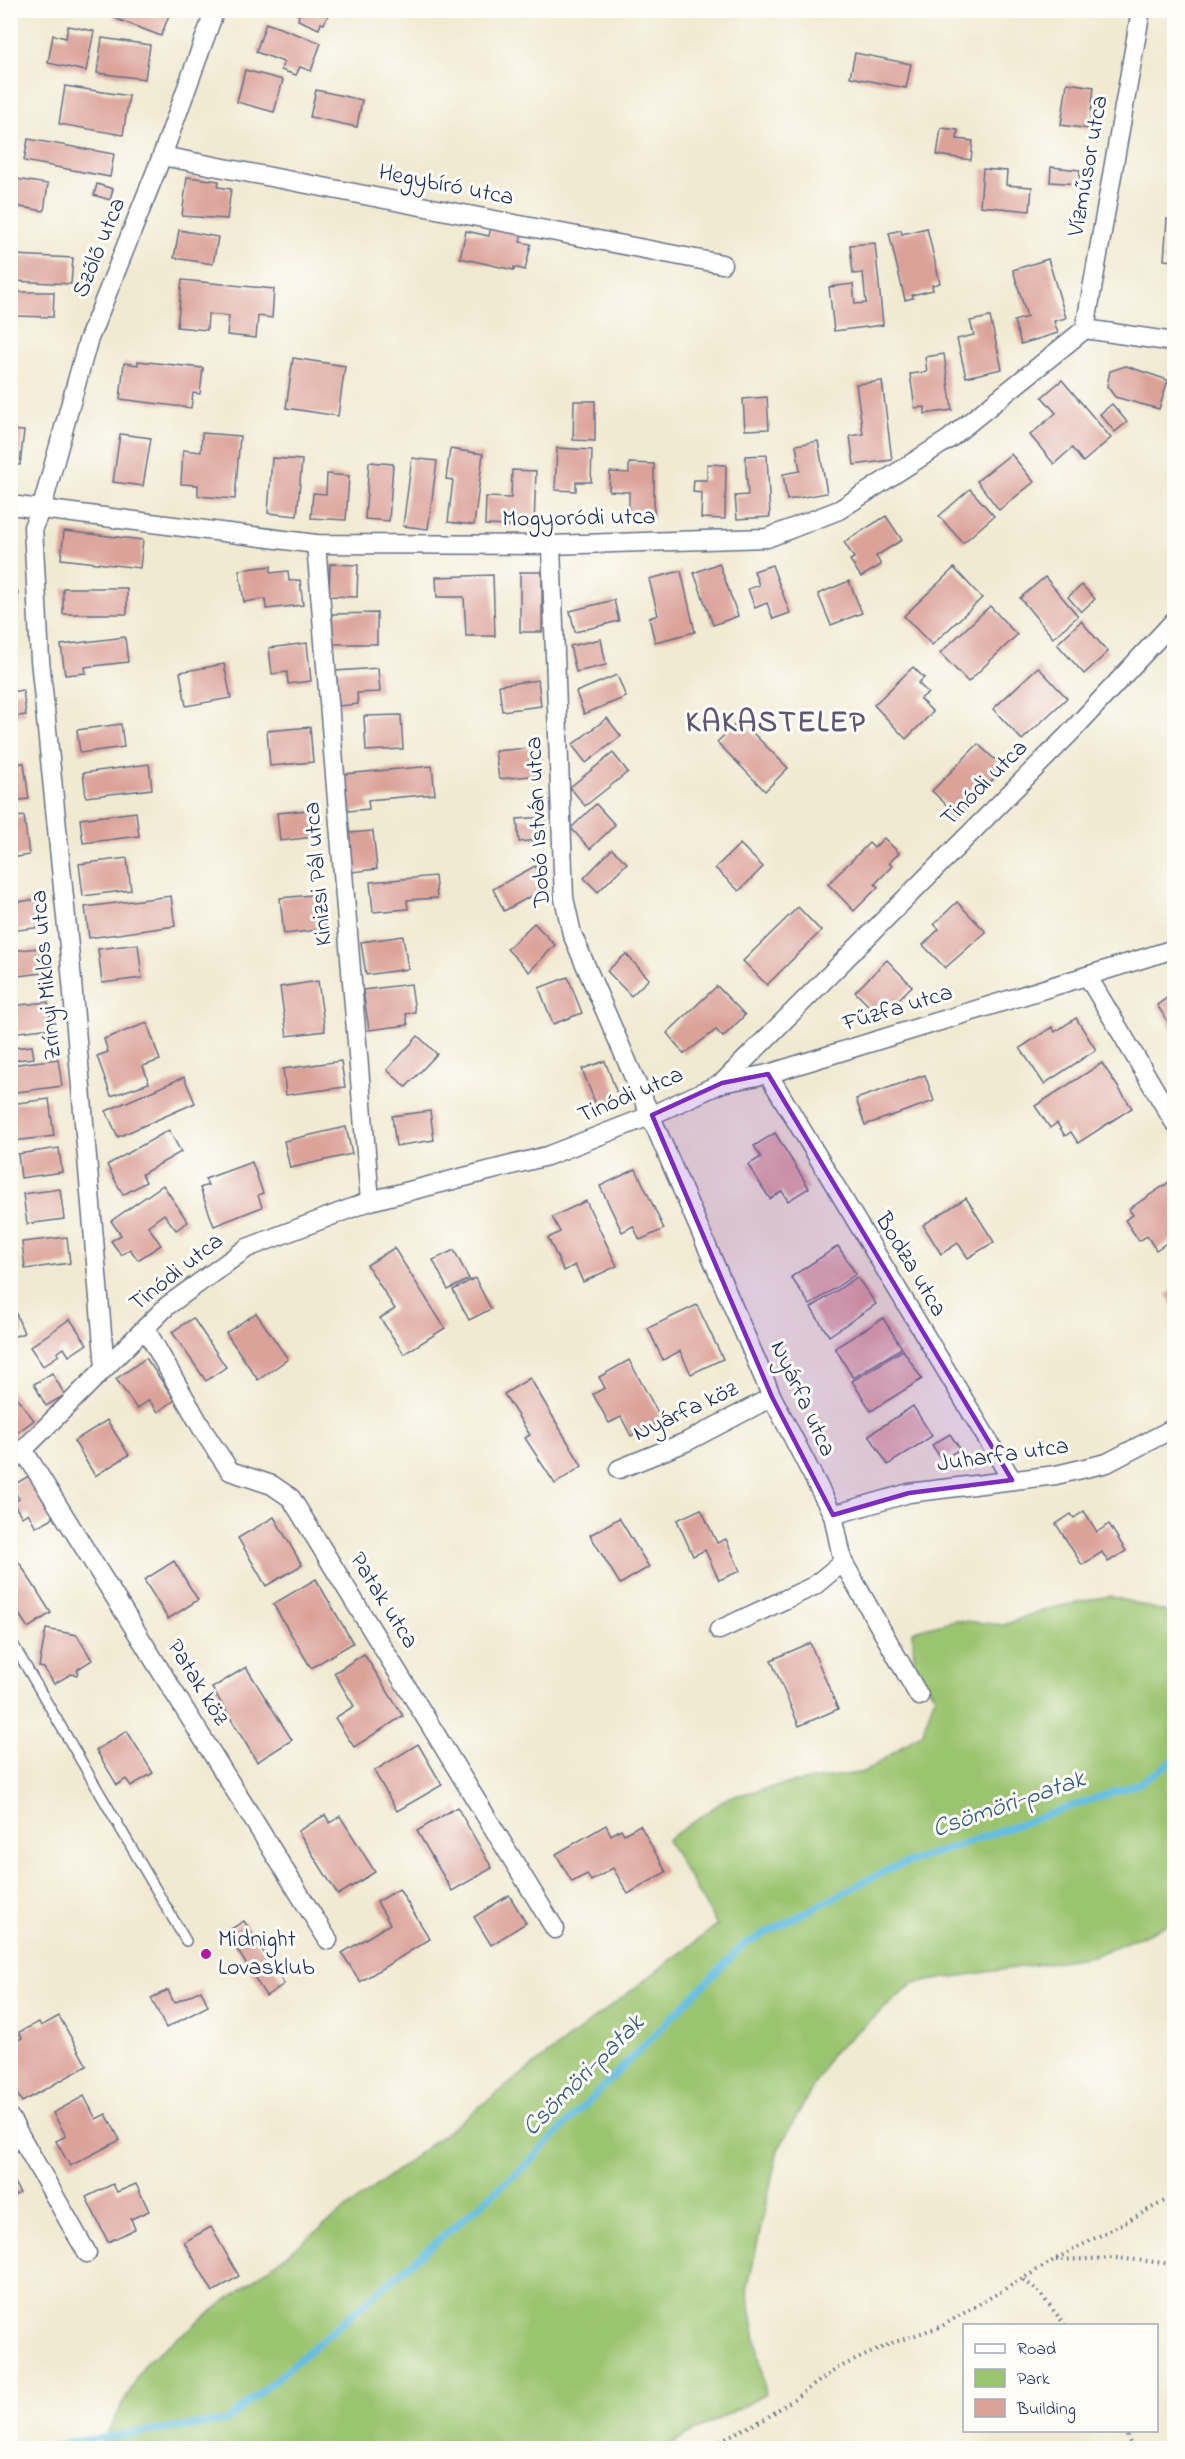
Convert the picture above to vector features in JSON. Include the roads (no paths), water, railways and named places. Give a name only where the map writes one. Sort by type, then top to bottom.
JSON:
[{"type":"street","name":"Szőlő utca","points":[[42,507],[88,341],[162,156],[215,10]]},
{"type":"street","name":"Vízműsor utca","points":[[1085,329],[1141,10]]},
{"type":"street","name":"Hegybíró utca","points":[[162,156],[722,264]]},
{"type":"street","points":[[1085,329],[1174,342]]},
{"type":"street","name":"Mogyoródi utca","points":[[10,505],[42,507],[316,544],[551,545],[767,538],[839,510],[949,439],[1085,329]]},
{"type":"street","name":"Zrínyi Miklós utca","points":[[42,507],[33,526],[40,660],[69,947],[105,1368]]},
{"type":"street","name":"Kinizsi Pál utca","points":[[316,544],[370,1201]]},
{"type":"street","name":"Dobó István utca","points":[[551,545],[564,898],[572,934],[652,1115]]},
{"type":"street","name":"Tinódi utca","points":[[17,1457],[167,1306],[247,1248],[370,1201],[547,1156],[652,1115],[722,1083],[1070,733],[1174,621]]},
{"type":"street","name":"Fűzfa utca","points":[[722,1083],[768,1074],[1174,949]]},
{"type":"street","points":[[1088,977],[1174,1122]]},
{"type":"street","name":"Bodza utca","points":[[768,1074],[1012,1480]]},
{"type":"street","name":"Nyárfa utca","points":[[652,1115],[772,1397],[833,1515],[843,1562],[919,1696]]},
{"type":"street","name":"Patak utca","points":[[145,1328],[204,1432],[230,1471],[272,1485],[291,1498],[555,1929]]},
{"type":"street","name":"Nyárfa köz","points":[[619,1469],[686,1442],[772,1397]]},
{"type":"street","name":"Juharfa utca","points":[[833,1515],[909,1493],[1056,1475],[1107,1463],[1174,1428]]},
{"type":"street","name":"Patak köz","points":[[17,1457],[328,1940]]},
{"type":"street","points":[[719,1630],[814,1586],[843,1562]]},
{"type":"street","points":[[10,2118],[87,2253]]},
{"type":"lane","points":[[10,1639],[186,1941]]},
{"type":"waterway","name":"Csömöri-patak","points":[[50,2448],[70,2442],[227,2421],[524,2167],[743,1945],[889,1869],[1140,1783],[1174,1760]]},
{"type":"place","name":"Midnight Lovasklub","points":[[206,1954]]},
{"type":"district","name":"KAKASTELEP","points":[[776,724]]}]
